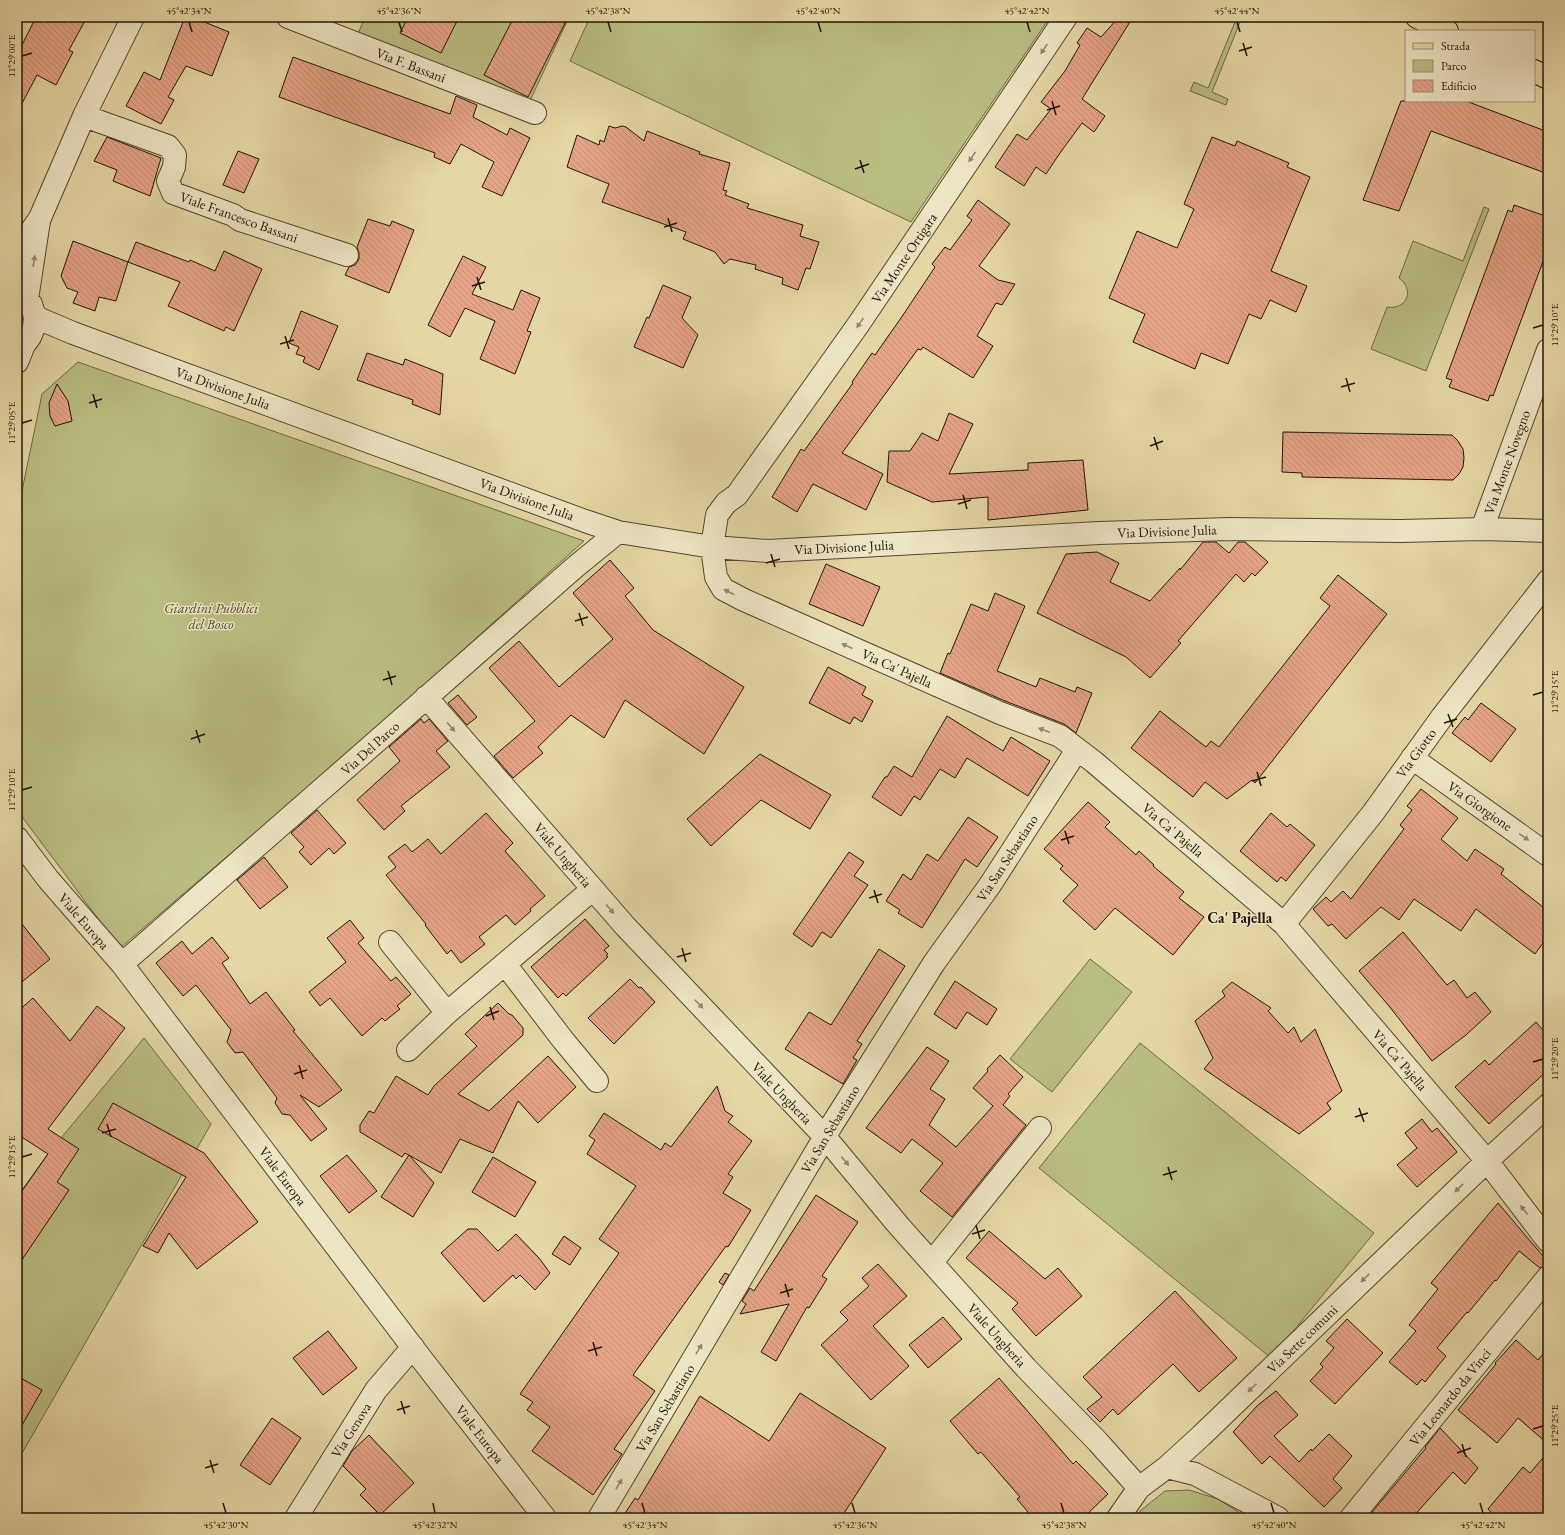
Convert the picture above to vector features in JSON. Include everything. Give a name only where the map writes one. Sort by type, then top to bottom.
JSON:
[{"type":"main road","points":[[1417,17],[1445,30]]},
{"type":"main road","points":[[1535,72],[1548,78]]},
{"type":"street","points":[[17,251],[40,218],[84,116],[133,17]]},
{"type":"street","name":"Via F. Bassani","points":[[288,17],[535,113]]},
{"type":"street","name":"Via Monte Ortigara","points":[[712,547],[717,515],[726,503],[737,495],[840,350],[1066,17]]},
{"type":"street","name":"Viale Francesco Bassani","points":[[84,116],[168,146],[175,155],[174,168],[168,181],[173,192],[233,215],[240,220],[347,255]]},
{"type":"street","points":[[19,352],[30,337],[34,327],[26,303],[40,218]]},
{"type":"street","name":"Via Divisione Julia","points":[[26,303],[136,356],[618,532],[712,547],[772,551],[1093,534],[1241,529],[1402,531],[1482,529],[1548,531]]},
{"type":"street","name":"Via Monte Novegno","points":[[1482,529],[1548,350]]},
{"type":"street","name":"Via Del Parco","points":[[122,964],[574,568],[618,532]]},
{"type":"street","name":"Via Ca' Pajella","points":[[712,547],[715,572],[723,589],[972,701],[1060,736],[1094,762],[1284,924],[1487,1161],[1548,1241]]},
{"type":"street","name":"Via Giotto","points":[[1284,924],[1373,813],[1442,717],[1548,581]]},
{"type":"street","name":"Viale Ungheria","points":[[426,698],[630,932],[824,1137],[1026,1368],[1098,1442],[1139,1488]]},
{"type":"street","name":"Via San Sebastiano","points":[[599,1518],[824,1137],[934,963],[990,885],[1077,750]]},
{"type":"street","name":"Via Giorgione","points":[[1412,758],[1548,855]]},
{"type":"street","name":"Viale Europa","points":[[17,838],[48,879],[122,964],[545,1518]]},
{"type":"street","points":[[408,1050],[447,1013],[592,889]]},
{"type":"street","points":[[390,942],[447,1013]]},
{"type":"street","points":[[505,964],[563,1040],[597,1081]]},
{"type":"street","name":"Via Sette comuni","points":[[1118,1518],[1139,1488],[1167,1467],[1204,1434],[1487,1161],[1548,1105]]},
{"type":"street","points":[[932,1262],[1040,1128]]},
{"type":"street","name":"Via Leonardo da Vinci","points":[[1351,1518],[1548,1277]]},
{"type":"street","name":"Via Genova","points":[[296,1518],[376,1390],[413,1347]]},
{"type":"street","points":[[1167,1467],[1195,1474],[1278,1518]]},
{"type":"green space","points":[[365,17],[569,17],[528,105],[357,36]]},
{"type":"green space","points":[[590,17],[1050,17],[911,222],[570,61]]},
{"type":"green space","points":[[1237,17],[1242,17],[1212,92],[1228,99],[1226,105],[1190,91],[1194,82],[1208,88]]},
{"type":"green space","points":[[1484,207],[1489,209],[1426,371],[1371,349],[1387,307],[1400,305],[1404,302],[1408,293],[1404,283],[1399,278],[1413,241],[1463,261]]},
{"type":"green space","name":"Giardini Pubblici del Bosco","points":[[78,362],[584,541],[355,747],[120,948],[17,810],[17,515],[42,394]]},
{"type":"green space","points":[[1090,959],[1132,992],[1052,1092],[1010,1059]]},
{"type":"green space","points":[[144,1038],[211,1124],[17,1462],[17,1197],[47,1155]]},
{"type":"green space","points":[[1140,1043],[1374,1233],[1271,1358],[1039,1168]]},
{"type":"green space","points":[[1189,1490],[1218,1499],[1248,1518],[1135,1518],[1140,1511],[1165,1491]]},
{"type":"building","points":[[36,17],[87,17],[69,50],[73,52],[56,85],[37,75],[17,113],[17,55]]},
{"type":"building","points":[[185,17],[192,17],[229,32],[212,76],[186,66],[168,97],[174,100],[161,124],[126,106],[144,72],[160,80]]},
{"type":"building","points":[[408,17],[459,17],[441,53],[400,33]]},
{"type":"building","points":[[514,17],[568,17],[528,97],[484,75]]},
{"type":"building","points":[[1119,17],[1133,17],[1082,99],[1105,116],[1094,132],[1082,123],[1046,174],[1036,167],[1024,186],[995,167],[1017,134],[1027,140],[1051,109],[1041,102],[1065,71],[1080,45],[1077,43],[1087,28],[1101,37]]},
{"type":"building","points":[[293,57],[450,114],[456,96],[477,105],[473,117],[507,135],[510,128],[530,138],[502,196],[482,187],[494,162],[461,144],[450,164],[434,157],[435,153],[279,97]]},
{"type":"building","points":[[1401,101],[1469,102],[1548,132],[1548,174],[1431,131],[1399,211],[1363,200]]},
{"type":"building","points":[[609,126],[615,128],[622,126],[626,127],[644,141],[647,131],[700,152],[699,154],[730,163],[723,190],[727,191],[725,195],[749,204],[747,208],[803,225],[800,236],[819,242],[810,269],[806,268],[798,290],[782,284],[783,278],[755,269],[756,265],[730,259],[724,264],[715,252],[683,239],[686,232],[602,202],[609,184],[567,167],[577,135],[599,145],[600,140],[604,142]]},
{"type":"building","points":[[107,137],[161,158],[150,196],[113,181],[117,170],[94,161]]},
{"type":"building","points":[[1212,137],[1235,146],[1237,141],[1289,163],[1287,167],[1310,177],[1271,271],[1307,286],[1296,312],[1270,300],[1261,319],[1249,314],[1228,364],[1201,353],[1195,369],[1133,342],[1145,314],[1109,298],[1137,231],[1177,248],[1194,209],[1184,204]]},
{"type":"building","points":[[238,151],[259,159],[244,193],[223,185]]},
{"type":"building","points":[[978,200],[1010,224],[979,266],[998,280],[1015,284],[1002,305],[996,303],[977,336],[993,346],[973,378],[923,347],[921,350],[918,349],[842,453],[883,474],[866,510],[813,484],[797,512],[772,497],[801,449],[804,451],[853,383],[852,382],[872,353],[875,355],[903,315],[935,267],[932,264],[945,247],[950,250],[972,220],[967,216]]},
{"type":"building","points":[[1514,205],[1548,217],[1548,248],[1493,396],[1490,395],[1488,401],[1449,387],[1452,380],[1446,378],[1508,210],[1512,212]]},
{"type":"building","points":[[368,219],[390,226],[392,221],[414,230],[389,293],[345,275],[349,267],[355,265],[359,259],[357,247]]},
{"type":"building","points":[[73,241],[128,262],[116,301],[99,297],[95,311],[73,303],[78,292],[67,288],[61,276]]},
{"type":"building","points":[[136,242],[189,262],[190,260],[215,271],[224,251],[262,269],[234,331],[226,327],[224,331],[168,306],[180,282],[128,262]]},
{"type":"building","points":[[463,256],[486,267],[472,294],[513,310],[521,290],[540,298],[527,331],[531,332],[515,374],[480,359],[495,321],[465,308],[450,337],[428,325]]},
{"type":"building","points":[[663,285],[691,297],[682,318],[698,335],[683,368],[634,347],[647,317],[649,318]]},
{"type":"building","points":[[301,311],[338,326],[319,370],[303,362],[305,357],[296,354],[299,347],[289,343]]},
{"type":"building","points":[[367,353],[403,365],[405,359],[443,374],[440,415],[412,404],[413,400],[357,380]]},
{"type":"building","points":[[57,384],[68,401],[72,421],[55,426],[50,416],[49,403]]},
{"type":"building","points":[[949,413],[973,424],[949,474],[1028,470],[1028,463],[1083,460],[1088,510],[988,520],[988,497],[932,502],[887,482],[889,451],[910,451],[922,433],[938,441]]},
{"type":"building","points":[[1283,432],[1452,435],[1463,449],[1463,467],[1453,480],[1302,477],[1302,473],[1282,472]]},
{"type":"building","points":[[1203,542],[1216,542],[1229,553],[1238,542],[1245,542],[1268,562],[1255,576],[1252,573],[1244,582],[1236,574],[1178,641],[1181,643],[1150,678],[1126,657],[1037,613],[1066,554],[1097,552],[1119,563],[1110,582],[1150,601],[1180,568],[1180,570]]},
{"type":"building","points":[[610,560],[634,588],[625,596],[653,630],[744,687],[704,754],[625,700],[604,738],[571,715],[538,747],[543,753],[513,778],[494,756],[535,721],[489,668],[519,641],[559,687],[613,639],[573,593]]},
{"type":"building","points":[[826,564],[880,587],[863,626],[809,604]]},
{"type":"building","points":[[1338,575],[1387,614],[1255,783],[1252,780],[1227,799],[1205,782],[1193,797],[1131,748],[1160,711],[1206,747],[1211,741],[1219,747],[1330,606],[1320,598]]},
{"type":"building","points":[[995,593],[1025,606],[997,671],[1036,687],[1040,678],[1075,692],[1077,687],[1092,693],[1076,733],[1064,724],[940,673],[948,653],[950,654],[971,604],[988,611]]},
{"type":"building","points":[[828,667],[866,687],[862,695],[873,701],[862,722],[854,717],[850,724],[809,703]]},
{"type":"building","points":[[458,695],[477,717],[467,725],[448,703]]},
{"type":"building","points":[[1481,703],[1516,729],[1491,762],[1452,733],[1465,717],[1468,720]]},
{"type":"building","points":[[947,716],[1003,751],[1011,737],[1050,761],[1028,796],[967,758],[955,778],[940,769],[920,800],[914,796],[901,816],[872,797],[894,766],[912,777]]},
{"type":"building","points":[[421,719],[424,723],[429,719],[448,741],[436,751],[450,767],[401,806],[405,811],[384,830],[357,800],[400,761],[389,747]]},
{"type":"building","points":[[760,754],[831,795],[810,829],[761,800],[711,846],[687,819]]},
{"type":"building","points":[[1421,789],[1458,818],[1441,839],[1467,861],[1475,849],[1504,869],[1501,874],[1548,911],[1548,936],[1535,954],[1476,909],[1461,931],[1414,899],[1399,920],[1381,907],[1346,939],[1332,924],[1328,926],[1313,909],[1326,897],[1331,902],[1343,891],[1351,899],[1404,829],[1400,825],[1412,810],[1407,806]]},
{"type":"building","points":[[1088,802],[1110,822],[1105,827],[1136,855],[1139,851],[1154,865],[1153,866],[1184,892],[1179,898],[1204,917],[1173,955],[1115,908],[1095,930],[1063,901],[1078,885],[1060,869],[1063,866],[1044,849]]},
{"type":"building","points":[[317,810],[346,843],[334,854],[329,848],[311,865],[299,852],[304,847],[291,833]]},
{"type":"building","points":[[486,813],[513,843],[505,851],[545,896],[515,925],[506,915],[479,937],[485,944],[461,963],[451,950],[447,954],[425,925],[426,924],[386,875],[396,867],[388,857],[405,844],[412,852],[428,839],[441,854]]},
{"type":"building","points":[[1271,813],[1287,827],[1290,824],[1315,845],[1286,881],[1281,877],[1277,882],[1240,851]]},
{"type":"building","points":[[968,817],[998,837],[977,867],[965,859],[922,928],[898,913],[900,910],[886,901],[903,874],[911,880],[927,854],[938,861]]},
{"type":"building","points":[[849,852],[864,862],[854,876],[868,885],[831,938],[822,932],[812,947],[793,934]]},
{"type":"building","points":[[264,857],[288,887],[260,909],[237,880]]},
{"type":"building","points":[[17,918],[50,959],[17,986]]},
{"type":"building","points":[[585,919],[609,946],[604,950],[608,954],[606,956],[608,957],[566,996],[563,993],[558,998],[531,967]]},
{"type":"building","points":[[350,920],[364,938],[358,943],[391,981],[396,977],[411,994],[397,1006],[400,1009],[385,1021],[382,1018],[362,1036],[330,998],[320,1006],[309,992],[346,962],[327,938]]},
{"type":"building","points":[[1403,932],[1447,985],[1454,980],[1467,998],[1475,992],[1491,1012],[1466,1035],[1432,1061],[1389,1006],[1359,971]]},
{"type":"building","points":[[212,937],[229,958],[222,963],[250,1004],[266,992],[295,1030],[293,1031],[342,1090],[319,1107],[300,1095],[327,1129],[311,1141],[290,1115],[282,1114],[275,1103],[277,1098],[243,1052],[235,1053],[227,1042],[231,1030],[196,985],[183,996],[156,963],[182,941],[192,954]]},
{"type":"building","points":[[879,949],[905,966],[857,1041],[862,1044],[853,1058],[857,1060],[843,1084],[785,1049],[809,1012],[831,1025]]},
{"type":"building","points":[[630,979],[639,988],[641,987],[655,1002],[614,1044],[588,1018]]},
{"type":"building","points":[[955,981],[997,1009],[987,1025],[967,1012],[956,1029],[934,1014]]},
{"type":"building","points":[[1232,982],[1271,1008],[1268,1011],[1288,1033],[1294,1027],[1301,1042],[1315,1029],[1342,1091],[1327,1103],[1331,1109],[1299,1134],[1204,1069],[1213,1058],[1195,1021],[1225,996],[1222,991]]},
{"type":"building","points":[[33,998],[70,1041],[97,1006],[125,1028],[48,1129],[79,1149],[57,1182],[69,1190],[17,1267],[17,1198],[48,1154],[17,1134],[17,1012]]},
{"type":"building","points":[[498,1003],[512,1015],[523,1028],[523,1035],[458,1094],[489,1111],[548,1056],[576,1087],[538,1123],[518,1101],[493,1153],[460,1139],[441,1173],[405,1153],[402,1157],[360,1132],[360,1125],[369,1111],[374,1113],[396,1076],[428,1095],[434,1086],[477,1046],[465,1034]]},
{"type":"building","points":[[1536,1022],[1548,1036],[1548,1070],[1489,1124],[1455,1087],[1485,1060],[1489,1065]]},
{"type":"building","points":[[927,1047],[949,1061],[930,1089],[945,1099],[929,1125],[956,1147],[993,1106],[973,1088],[1000,1055],[1023,1077],[1008,1094],[1010,1096],[1003,1105],[1026,1125],[952,1217],[920,1191],[943,1163],[912,1139],[901,1153],[866,1128]]},
{"type":"building","points":[[717,1086],[725,1111],[733,1116],[728,1122],[752,1141],[728,1174],[733,1177],[723,1193],[751,1210],[728,1247],[726,1246],[633,1375],[655,1391],[614,1449],[622,1454],[593,1495],[532,1451],[550,1427],[527,1410],[533,1402],[520,1394],[619,1253],[599,1239],[636,1186],[587,1154],[595,1140],[589,1136],[604,1113],[661,1150],[665,1143],[671,1147]]},
{"type":"building","points":[[113,1103],[204,1153],[258,1222],[197,1269],[169,1233],[158,1253],[143,1246],[186,1177],[98,1129]]},
{"type":"building","points":[[1422,1119],[1432,1132],[1437,1128],[1457,1152],[1417,1187],[1397,1165],[1417,1148],[1405,1133]]},
{"type":"building","points":[[347,1155],[377,1191],[349,1213],[320,1176]]},
{"type":"building","points":[[409,1155],[434,1183],[413,1217],[381,1197]]},
{"type":"building","points":[[493,1157],[536,1182],[515,1217],[472,1192]]},
{"type":"building","points":[[816,1195],[858,1222],[822,1276],[827,1279],[809,1308],[807,1307],[776,1361],[761,1352],[789,1304],[740,1314],[746,1304],[742,1301],[750,1288],[754,1291]]},
{"type":"building","points":[[1498,1203],[1548,1262],[1548,1265],[1540,1268],[1519,1251],[1496,1281],[1495,1280],[1437,1348],[1446,1356],[1425,1382],[1422,1379],[1417,1385],[1389,1362],[1416,1331],[1409,1325],[1438,1289],[1431,1283]]},
{"type":"building","points":[[468,1229],[477,1229],[498,1251],[516,1234],[539,1258],[550,1273],[535,1290],[520,1275],[516,1279],[513,1275],[484,1302],[441,1253]]},
{"type":"building","points":[[989,1231],[1045,1279],[1058,1268],[1082,1296],[1036,1336],[1012,1309],[1018,1303],[966,1258]]},
{"type":"building","points":[[564,1236],[581,1248],[570,1265],[552,1254]]},
{"type":"building","points":[[878,1264],[907,1296],[873,1326],[909,1366],[871,1400],[821,1345],[848,1320],[840,1312],[869,1286],[862,1278]]},
{"type":"building","points":[[725,1273],[729,1275],[723,1285],[719,1282]]},
{"type":"building","points":[[1175,1291],[1237,1358],[1199,1392],[1173,1364],[1118,1415],[1113,1409],[1100,1422],[1087,1409],[1102,1397],[1083,1377]]},
{"type":"building","points":[[943,1317],[962,1339],[928,1368],[909,1345]]},
{"type":"building","points":[[1347,1319],[1383,1353],[1335,1404],[1310,1381],[1323,1367],[1320,1364],[1334,1348],[1326,1341]]},
{"type":"building","points":[[328,1331],[357,1368],[323,1395],[293,1358]]},
{"type":"building","points":[[1516,1340],[1538,1360],[1548,1348],[1548,1444],[1518,1418],[1497,1443],[1458,1410],[1496,1364],[1495,1363]]},
{"type":"building","points":[[17,1376],[42,1390],[17,1434]]},
{"type":"building","points":[[999,1378],[1073,1464],[1076,1461],[1108,1494],[1083,1518],[1033,1518],[1017,1499],[1020,1497],[981,1452],[978,1454],[950,1421]]},
{"type":"building","points":[[1276,1391],[1298,1415],[1274,1436],[1299,1462],[1311,1449],[1312,1451],[1329,1434],[1352,1456],[1333,1479],[1342,1488],[1324,1507],[1270,1456],[1262,1464],[1233,1432],[1258,1405]]},
{"type":"building","points":[[800,1393],[886,1448],[841,1518],[622,1518],[635,1498],[638,1500],[700,1396],[769,1441]]},
{"type":"building","points":[[272,1418],[301,1438],[270,1485],[240,1465]]},
{"type":"building","points":[[1440,1428],[1478,1468],[1465,1484],[1453,1472],[1412,1518],[1367,1518],[1426,1448],[1425,1447]]},
{"type":"building","points":[[369,1435],[414,1483],[380,1515],[360,1495],[366,1489],[343,1466],[352,1451]]},
{"type":"building","points":[[1548,1452],[1548,1512],[1543,1518],[1496,1518],[1488,1509],[1523,1467],[1530,1473]]},
{"type":"district","name":"Ca' Pajella","points":[[1240,918]]}]
